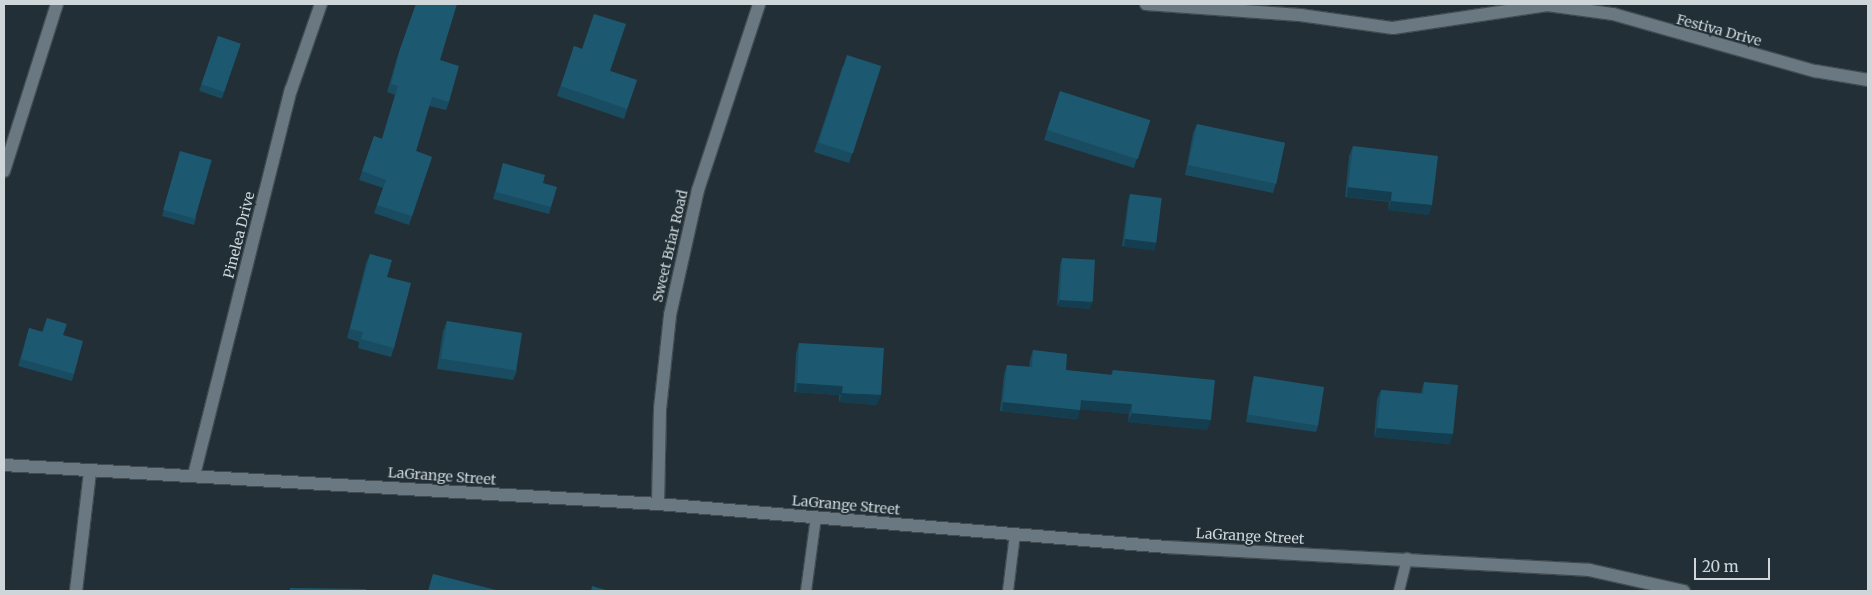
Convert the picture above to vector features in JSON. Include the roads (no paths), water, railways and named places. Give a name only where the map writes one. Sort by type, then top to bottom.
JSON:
[{"type":"street","points":[[4,171],[58,4]]},
{"type":"street","name":"Pinelea Drive","points":[[194,475],[291,90],[321,4]]},
{"type":"street","name":"Sweet Briar Road","points":[[658,504],[660,409],[670,315],[698,190],[759,4]]},
{"type":"street","name":"Festiva Drive","points":[[1146,4],[1300,15],[1393,28],[1547,5],[1613,14],[1815,71],[1868,80]]},
{"type":"street","name":"LaGrange Street","points":[[4,465],[90,472],[194,475],[658,504],[1167,547],[1407,558],[1589,570],[1684,591]]},
{"type":"street","points":[[76,591],[90,472]]},
{"type":"lane","points":[[806,591],[816,517]]},
{"type":"lane","points":[[1008,591],[1015,534]]},
{"type":"lane","points":[[1399,591],[1407,558]]}]
